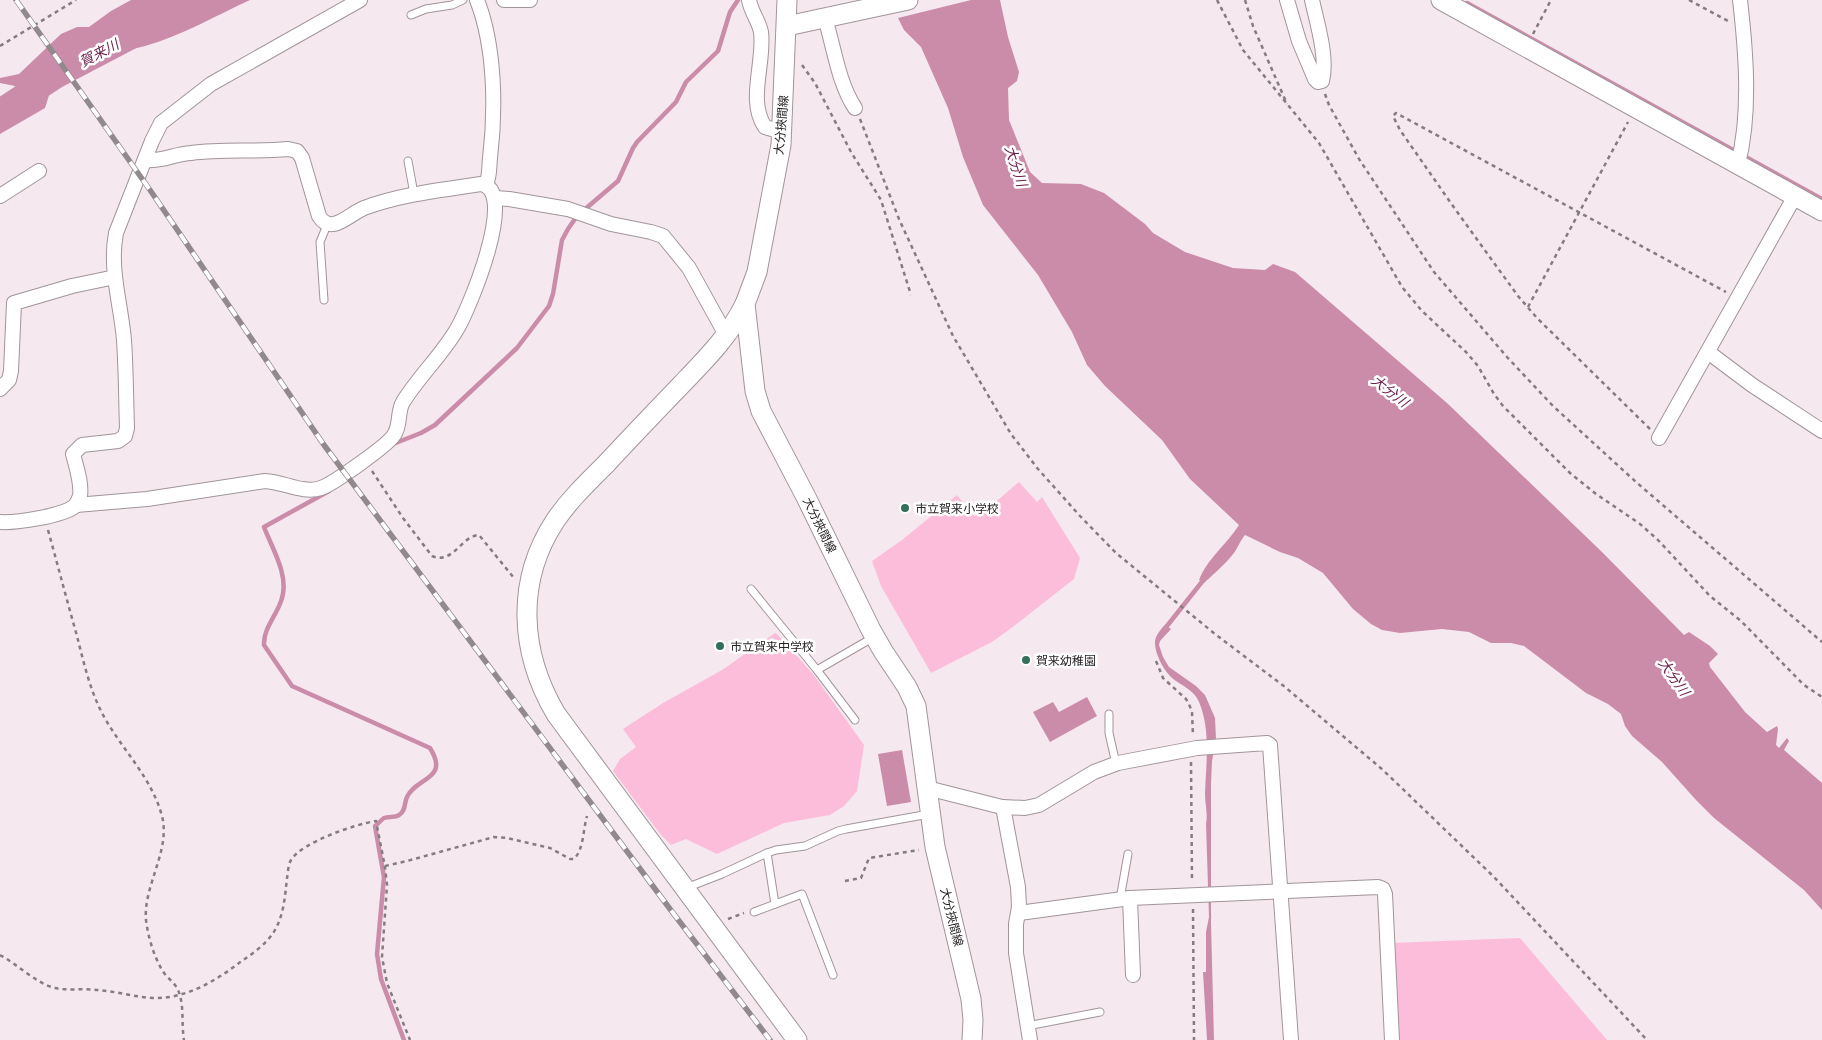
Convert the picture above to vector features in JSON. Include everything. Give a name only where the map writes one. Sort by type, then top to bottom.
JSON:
[{"type":"street","points":[[76,505],[80,497],[80,490],[74,454],[82,445],[118,441],[125,436],[127,428],[124,340],[115,277],[113,246],[116,233],[152,141],[161,123],[211,84],[360,0]]},
{"type":"street","points":[[477,0],[492,68],[494,133],[486,184]]},
{"type":"street","points":[[504,0],[530,0]]},
{"type":"street","points":[[749,0],[750,8],[760,31],[757,102],[759,115],[764,128],[782,132]]},
{"type":"street","name":"大分挾間線","points":[[787,0],[782,132],[779,160],[758,266],[745,304],[753,380],[761,412],[802,489],[875,637],[916,706],[935,847],[971,998],[972,1040]]},
{"type":"street","points":[[787,26],[908,0]]},
{"type":"street","points":[[1287,0],[1299,41],[1318,82],[1323,77],[1323,60],[1312,0]]},
{"type":"street","points":[[1441,0],[1822,211]]},
{"type":"street","points":[[1738,164],[1744,135],[1746,110],[1740,0]]},
{"type":"street","points":[[830,17],[842,80],[855,108]]},
{"type":"street","points":[[145,160],[154,161],[176,155],[200,152],[288,149],[297,151],[302,158],[319,216],[322,222],[327,225],[334,224],[369,206],[414,194],[486,184]]},
{"type":"street","points":[[0,196],[39,171]]},
{"type":"street","points":[[0,522],[20,522],[44,517],[76,505],[147,499],[265,481],[272,481],[304,490],[316,490],[326,486],[366,459],[394,436],[402,403],[460,324],[487,258],[490,244],[495,198],[492,190],[486,184]]},
{"type":"street","points":[[1660,438],[1795,196]]},
{"type":"street","points":[[495,198],[568,209],[611,224],[663,236],[686,264],[726,335]]},
{"type":"street","points":[[0,389],[9,380],[11,371],[11,336],[14,303],[72,286],[115,277]]},
{"type":"street","points":[[745,304],[726,335],[707,358],[583,487],[556,520],[536,562],[529,590],[527,630],[532,662],[550,704],[563,725],[797,1040]]},
{"type":"street","points":[[1708,352],[1752,385],[1822,431]]},
{"type":"street","points":[[927,788],[1003,808],[1025,808],[1039,806],[1094,772],[1116,764],[1194,748],[1270,744],[1290,1040]]},
{"type":"street","points":[[1003,808],[1018,887],[1016,953],[1028,1033]]},
{"type":"street","points":[[1018,913],[1125,898],[1375,886],[1383,889],[1385,894],[1392,1040]]},
{"type":"street","points":[[1125,898],[1133,976]]},
{"type":"lane","points":[[411,15],[426,9],[452,5],[463,0]]},
{"type":"lane","points":[[408,161],[414,194]]},
{"type":"lane","points":[[324,300],[320,242],[327,225]]},
{"type":"lane","points":[[751,590],[818,670],[855,720]]},
{"type":"lane","points":[[818,670],[875,637]]},
{"type":"lane","points":[[1109,714],[1110,733],[1116,764]]},
{"type":"lane","points":[[685,889],[776,850],[805,846],[846,829],[930,814]]},
{"type":"lane","points":[[767,853],[775,904]]},
{"type":"lane","points":[[1125,898],[1128,854]]},
{"type":"lane","points":[[754,912],[802,894],[832,975]]},
{"type":"lane","points":[[1028,1033],[1100,1012]]},
{"type":"path","points":[[0,46],[76,0]]},
{"type":"path","points":[[1217,0],[1243,50],[1319,143],[1402,287],[1422,311],[1466,352],[1478,366],[1503,406],[1570,473],[1596,494],[1640,524],[1658,540],[1710,596],[1740,621],[1804,684],[1822,697]]},
{"type":"path","points":[[1245,0],[1253,26],[1289,107]]},
{"type":"path","points":[[1526,47],[1551,0]]},
{"type":"path","points":[[1689,0],[1743,29]]},
{"type":"path","points":[[798,62],[814,82],[855,159],[881,200],[911,295]]},
{"type":"path","points":[[1321,81],[1329,106],[1399,221],[1434,272],[1507,358],[1553,406],[1636,482],[1822,642]]},
{"type":"path","points":[[855,108],[899,219],[953,336],[1011,434],[1038,469],[1080,516],[1116,552],[1215,634],[1284,687],[1383,770],[1532,916],[1647,1040]]},
{"type":"path","points":[[1528,307],[1636,108]]},
{"type":"path","points":[[1660,438],[1537,318],[1455,210],[1400,130],[1393,116],[1396,113],[1738,299]]},
{"type":"path","points":[[366,459],[403,518],[432,556],[440,558],[448,556],[473,536],[479,535],[515,580]]},
{"type":"path","points":[[44,517],[83,661],[98,704],[149,784],[162,818],[164,826],[163,839],[147,904],[147,921],[149,936],[158,962],[179,994],[184,1040]]},
{"type":"path","points":[[1156,662],[1163,678],[1186,699],[1193,721],[1197,895],[1194,1040]]},
{"type":"path","points":[[385,866],[494,837],[507,838],[550,848],[570,859],[574,859],[579,852],[587,816]]},
{"type":"path","points":[[0,955],[46,985],[55,988],[96,990],[152,998],[179,994],[210,983],[224,975],[268,939],[280,920],[291,860],[306,847],[338,831],[376,821],[387,885],[382,957],[387,984],[410,1040]]},
{"type":"path","points":[[845,881],[860,878],[869,858],[935,847]]},
{"type":"path","points":[[728,919],[752,910],[754,912]]},
{"type":"shaded area","points":[[1019,482],[1037,502],[1042,497],[1080,558],[1074,579],[992,642],[931,673],[881,586],[872,561],[902,540],[957,495],[974,516],[984,512]]},
{"type":"shaded area","points":[[775,633],[813,674],[864,745],[857,791],[844,806],[830,815],[784,823],[717,854],[686,839],[671,845],[661,835],[613,771],[620,759],[636,747],[623,729],[663,703],[722,670]]},
{"type":"shaded area","points":[[1520,938],[1607,1040],[1398,1040],[1391,943]]},
{"type":"water","points":[[131,0],[250,0],[152,44],[131,49],[120,50],[88,47],[76,51],[48,72],[50,92],[45,108],[0,134],[0,104],[12,98],[15,86],[0,83],[0,78],[19,74],[61,34],[77,27],[89,27],[111,11]]},
{"type":"water","name":"大分川","points":[[971,0],[1000,0],[1008,37],[1019,72],[1017,81],[1008,88],[1009,120],[1030,172],[1042,183],[1081,184],[1104,193],[1145,224],[1153,233],[1185,252],[1233,268],[1265,270],[1273,264],[1295,272],[1447,403],[1602,552],[1684,635],[1689,632],[1710,646],[1718,654],[1709,663],[1710,667],[1745,712],[1767,732],[1777,726],[1776,745],[1779,748],[1787,738],[1789,741],[1784,750],[1822,783],[1822,910],[1804,890],[1714,818],[1662,762],[1632,736],[1625,726],[1621,714],[1608,704],[1586,693],[1524,646],[1511,643],[1491,643],[1469,632],[1442,629],[1400,633],[1382,630],[1371,624],[1353,609],[1323,573],[1298,558],[1280,552],[1245,535],[1235,552],[1222,566],[1204,583],[1199,580],[1212,558],[1239,525],[1190,479],[1162,440],[1105,386],[1087,365],[1072,332],[1038,275],[983,205],[963,157],[948,108],[921,47],[904,30],[898,18]]},
{"type":"water","points":[[1165,625],[1171,629],[1160,641],[1159,645],[1163,657],[1169,667],[1196,686],[1205,695],[1215,718],[1216,739],[1212,761],[1211,784],[1211,923],[1214,1040],[1207,1040],[1203,972],[1206,972],[1206,932],[1209,917],[1205,794],[1207,747],[1205,724],[1197,698],[1190,690],[1170,676],[1157,655],[1155,641]]},
{"type":"water","points":[[1087,697],[1097,716],[1050,742],[1033,712],[1053,702],[1059,712]]},
{"type":"water","points":[[902,750],[911,802],[887,806],[878,754]]},
{"type":"waterway","name":"賀来川","points":[[0,112],[55,76],[200,0]]},
{"type":"waterway","points":[[393,444],[421,433],[435,425],[517,348],[549,306],[553,294],[562,240],[568,229],[577,216],[618,181],[637,142],[676,102],[686,82],[718,51],[730,12],[738,0]]},
{"type":"waterway","points":[[1467,3],[1822,199]]},
{"type":"waterway","points":[[329,491],[264,527],[279,562],[284,589],[280,604],[268,627],[264,645],[292,686],[430,748],[435,758],[436,766],[434,772],[411,790],[401,813],[397,816],[384,818],[375,826],[384,877],[377,954],[381,979],[404,1040]]},
{"type":"waterway","points":[[1163,631],[1205,578]]},
{"type":"railway","points":[[16,0],[150,190],[324,445],[770,1040]]},
{"type":"place","name":"市立賀来小学校","points":[[905,508]]},
{"type":"place","name":"市立賀来中学校","points":[[720,646]]},
{"type":"place","name":"賀来幼稚園","points":[[1026,660]]}]
